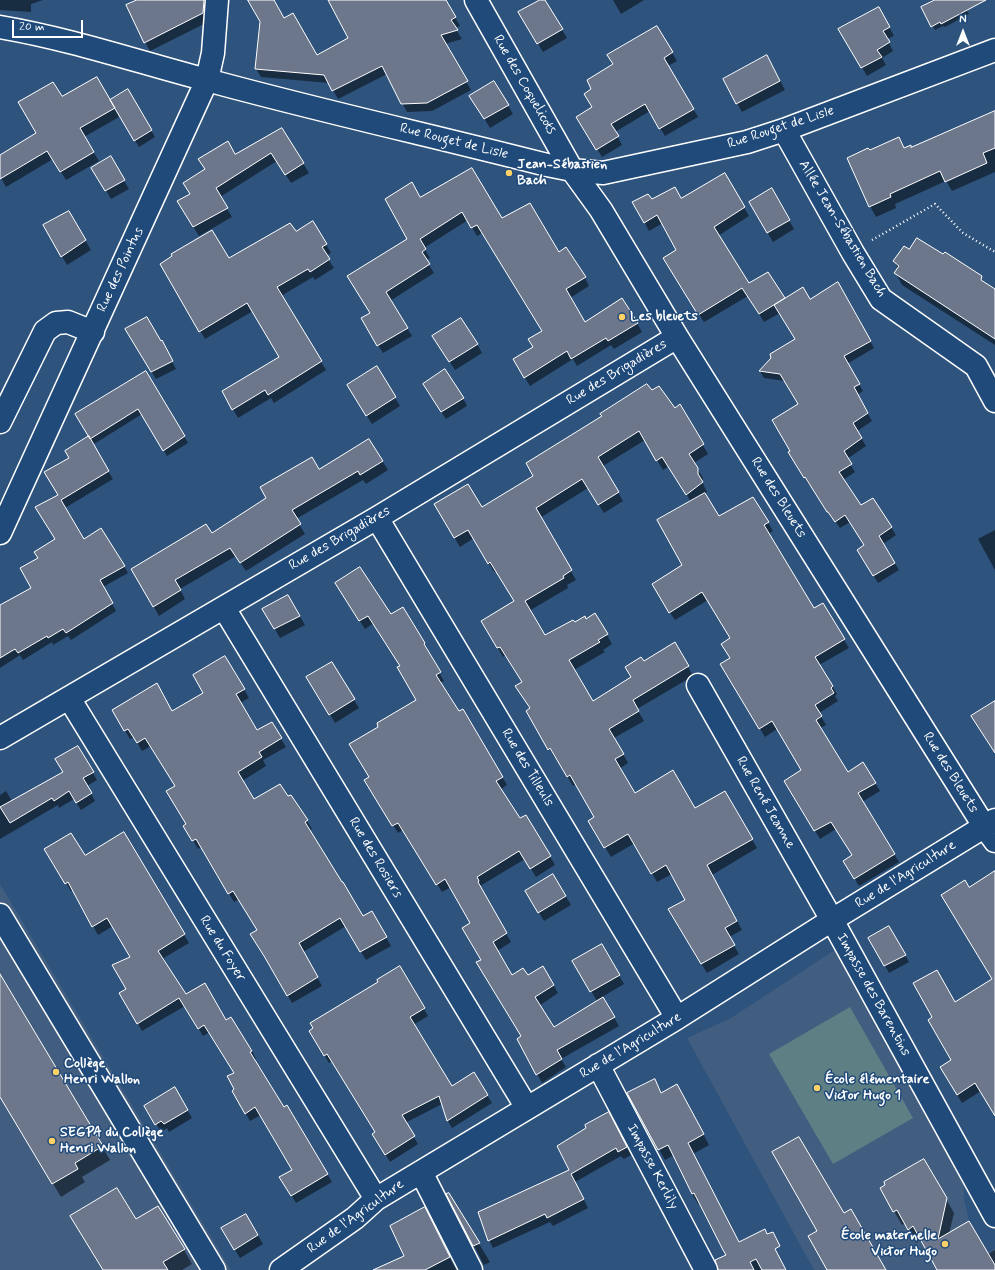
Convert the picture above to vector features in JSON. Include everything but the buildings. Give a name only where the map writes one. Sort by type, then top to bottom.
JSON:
[{"type":"street","name":"Rue des Pointus","points":[[0,533],[207,80],[214,53],[217,0]]},
{"type":"street","name":"Rue des Coquelicots","points":[[476,0],[572,170]]},
{"type":"street","name":"Rue Rouget de Lisle","points":[[0,27],[33,33],[207,80],[547,165],[572,170],[603,173],[747,142],[784,130],[995,50]]},
{"type":"street","name":"Allée Jean-Sébastien Bach","points":[[784,130],[853,253],[881,299],[976,366],[995,401]]},
{"type":"street","name":"Rue des Bleuets","points":[[572,170],[601,210],[677,337],[991,829]]},
{"type":"street","points":[[0,422],[45,331],[56,323],[68,322],[93,332]]},
{"type":"street","name":"Rue des Brigadières","points":[[0,738],[377,518],[677,337]]},
{"type":"street","name":"Rue des Tilleuls","points":[[377,518],[678,1018]]},
{"type":"street","name":"Rue des Rosiers","points":[[224,608],[527,1108]]},
{"type":"street","name":"Rue René Jeanne","points":[[698,685],[832,920]]},
{"type":"street","name":"Rue du Foyer","points":[[69,698],[376,1199]]},
{"type":"street","name":"Rue de l'Agriculture","points":[[281,1270],[355,1218],[376,1199],[678,1018],[832,920],[991,829]]},
{"type":"street","points":[[0,915],[214,1270]]},
{"type":"street","name":"Impasse des Barentins","points":[[832,920],[995,1216]]},
{"type":"street","name":"Impasse Kerlily","points":[[598,1065],[706,1270]]},
{"type":"street","points":[[421,1172],[471,1270]]},
{"type":"path","points":[[853,253],[884,232],[935,204],[963,232],[995,252]]},
{"type":"shaded area","name":"Collège Henri Wallon","points":[[0,884],[132,1105],[231,1270],[0,1270]]},
{"type":"shaded area","name":"École élémentaire Victor Hugo 1","points":[[838,948],[964,1165],[964,1199],[969,1221],[988,1252],[995,1249],[995,1270],[814,1270],[687,1038],[731,1018]]},
{"type":"green space","points":[[850,1007],[913,1118],[833,1164],[769,1054]]},
{"type":"place","name":"Jean-Sébastien Bach","points":[[509,173]]},
{"type":"place","name":"Les bleuets","points":[[622,317]]},
{"type":"place","name":"Collège Henri Wallon","points":[[56,1072]]},
{"type":"place","name":"École élémentaire Victor Hugo 1","points":[[817,1088]]},
{"type":"place","name":"SEGPA du Collège Henri Wallon","points":[[52,1141]]},
{"type":"place","name":"École maternelle Victor Hugo","points":[[945,1244]]}]
